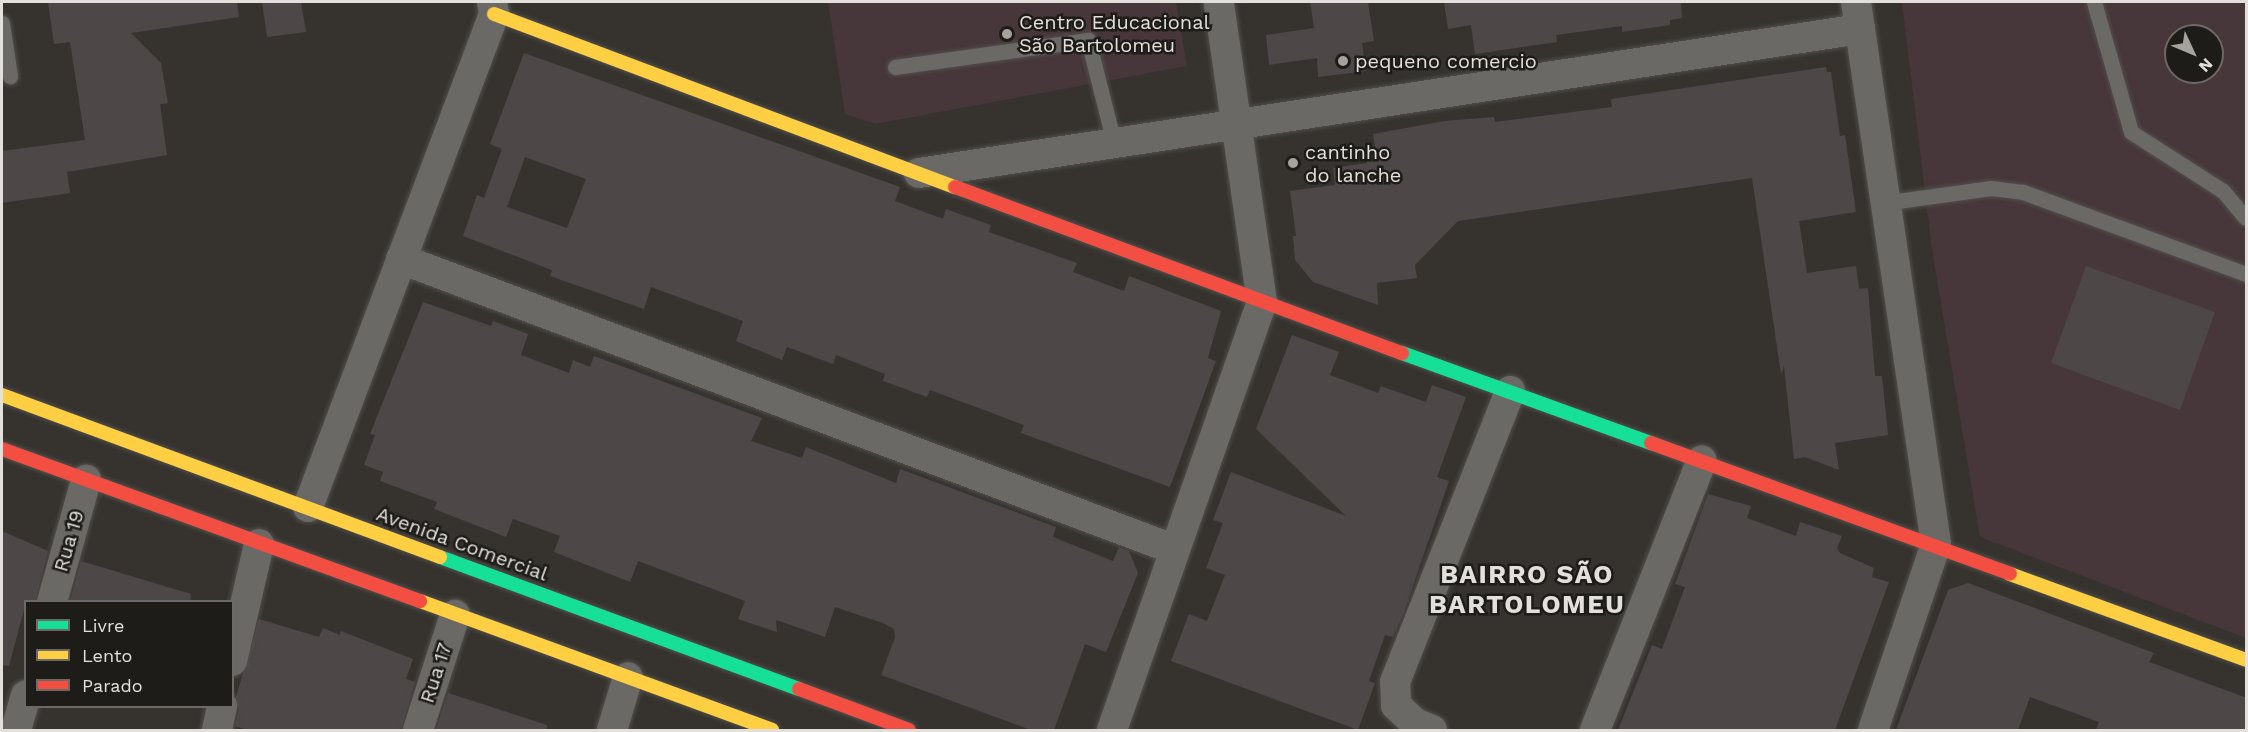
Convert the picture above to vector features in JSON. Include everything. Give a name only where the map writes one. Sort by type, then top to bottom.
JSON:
[{"type":"street","points":[[1112,730],[1173,549],[1262,302],[1219,2]]},
{"type":"street","points":[[308,507],[493,8],[919,173],[1262,302],[1936,544],[2247,660]]},
{"type":"street","points":[[919,173],[1236,124],[1858,15],[1883,203],[1936,544],[1873,730]]},
{"type":"street","points":[[401,259],[1173,549]]},
{"type":"street","points":[[1432,730],[1415,723],[1396,705],[1395,682],[1510,391]]},
{"type":"street","points":[[2,415],[8,397]]},
{"type":"street","name":"Avenida Comercial","points":[[8,397],[909,730]]},
{"type":"street","points":[[2,449],[772,730]]},
{"type":"street","points":[[147,502],[162,480],[163,454]]},
{"type":"street","points":[[1595,730],[1702,460]]},
{"type":"street","name":"Rua 19","points":[[53,600],[86,480]]},
{"type":"street","points":[[234,652],[259,544]]},
{"type":"street","name":"Rua 17","points":[[418,730],[455,615]]},
{"type":"street","points":[[612,730],[627,677]]},
{"type":"street","points":[[16,730],[24,702]]},
{"type":"street","points":[[217,730],[222,708]]},
{"type":"lane","points":[[2094,2],[2131,132],[2223,191],[2247,218]]},
{"type":"lane","points":[[2,23],[10,76]]},
{"type":"lane","points":[[895,67],[1088,40],[1114,143]]},
{"type":"lane","points":[[1883,203],[1991,188],[2024,192],[2247,274]]},
{"type":"shaded area","name":"Centro Educacional São Bartolomeu","points":[[828,2],[1176,2],[1187,66],[875,124],[845,114]]},
{"type":"shaded area","points":[[1902,2],[2246,2],[2246,638],[1980,537],[1932,250]]},
{"type":"building","points":[[48,2],[237,2],[239,17],[131,33],[161,63],[168,103],[160,104],[167,155],[67,172],[70,193],[2,203],[2,151],[85,140],[70,42],[54,44]]},
{"type":"building","points":[[262,2],[301,2],[306,32],[267,37]]},
{"type":"building","points":[[1310,2],[1368,2],[1374,41],[1362,43],[1366,71],[1318,77],[1317,58],[1269,65],[1266,35],[1314,28]]},
{"type":"building","points":[[1444,2],[1681,2],[1682,18],[1670,20],[1670,25],[1622,32],[1622,26],[1556,35],[1557,42],[1475,54],[1471,25],[1448,29]]},
{"type":"building","points":[[524,53],[900,187],[895,201],[943,219],[946,209],[991,225],[989,232],[1077,263],[1073,272],[1124,291],[1129,276],[1221,311],[1208,358],[1216,361],[1170,487],[1021,433],[1024,425],[930,390],[927,397],[883,381],[885,374],[836,355],[833,364],[787,347],[782,360],[736,341],[743,321],[651,287],[644,309],[550,276],[552,270],[463,236],[477,195],[484,198],[502,149],[490,144]],"holes":[[[525,157],[586,179],[567,228],[507,207]]]},
{"type":"building","points":[[1826,67],[1827,72],[1831,72],[1840,136],[1845,135],[1856,212],[1799,221],[1807,273],[1856,266],[1859,289],[1868,288],[1875,376],[1882,376],[1888,435],[1835,443],[1839,470],[1805,457],[1794,459],[1784,366],[1781,374],[1752,178],[1458,221],[1415,265],[1417,278],[1377,283],[1378,305],[1313,282],[1295,260],[1293,236],[1296,236],[1290,191],[1335,185],[1333,168],[1367,163],[1366,155],[1376,154],[1373,134],[1445,121],[1494,117],[1495,122],[1612,107],[1611,99]]},
{"type":"building","points":[[2086,266],[2215,312],[2180,410],[2051,363]]},
{"type":"building","points":[[423,302],[491,326],[493,321],[528,334],[521,355],[569,373],[573,360],[590,367],[594,356],[762,418],[751,441],[802,458],[806,447],[896,483],[900,469],[1056,527],[1053,537],[1113,561],[1119,547],[1129,551],[1138,573],[1106,652],[1085,644],[1054,730],[1031,730],[881,675],[895,637],[894,629],[883,623],[835,607],[825,637],[776,620],[777,632],[738,619],[745,601],[638,561],[630,582],[554,552],[560,536],[513,519],[506,537],[434,509],[437,502],[380,481],[383,472],[364,465],[375,435],[370,434]]},
{"type":"building","points":[[1292,335],[1339,352],[1330,375],[1378,393],[1381,386],[1426,402],[1432,385],[1466,397],[1437,477],[1449,481],[1403,615],[1393,637],[1385,635],[1369,681],[1375,683],[1358,730],[1171,661],[1189,614],[1207,621],[1225,575],[1206,568],[1223,523],[1213,520],[1231,472],[1346,516],[1256,429]]},
{"type":"building","points":[[1708,494],[1751,506],[1747,518],[1796,536],[1800,522],[1842,536],[1837,548],[1840,553],[1874,568],[1872,577],[1889,582],[1835,730],[1618,730],[1652,645],[1662,649],[1685,587],[1675,584]]},
{"type":"building","points":[[2,531],[48,551],[36,600],[24,600],[24,610],[9,666],[2,665]]},
{"type":"building","points":[[81,561],[191,594],[190,600],[71,600]]},
{"type":"building","points":[[1968,583],[2154,653],[2149,662],[2247,698],[2247,730],[2096,730],[2099,722],[2030,697],[2018,730],[1896,730],[1948,590]]},
{"type":"building","points":[[259,619],[319,637],[323,628],[340,635],[341,631],[413,659],[406,679],[415,682],[401,730],[247,730],[235,726],[239,709],[236,697]]},
{"type":"building","points":[[448,693],[547,725],[547,730],[436,730]]},
{"type":"traffic: fast","points":[[1402,353],[1651,443]]},
{"type":"traffic: fast","points":[[440,557],[799,689]]},
{"type":"traffic: slow","points":[[494,14],[955,187]]},
{"type":"traffic: slow","points":[[2,395],[440,557]]},
{"type":"traffic: slow","points":[[2010,574],[2246,660]]},
{"type":"traffic: slow","points":[[420,601],[772,730]]},
{"type":"traffic: jam","points":[[955,187],[1402,353]]},
{"type":"traffic: jam","points":[[1651,443],[2010,574]]},
{"type":"traffic: jam","points":[[2,449],[420,601]]},
{"type":"traffic: jam","points":[[799,689],[909,730]]},
{"type":"place","name":"Centro Educacional São Bartolomeu","points":[[1007,34]]},
{"type":"place","name":"pequeno comercio","points":[[1343,61]]},
{"type":"place","name":"cantinho do lanche","points":[[1293,163]]},
{"type":"district","name":"BAIRRO SÃO BARTOLOMEU","points":[[1527,590]]}]
